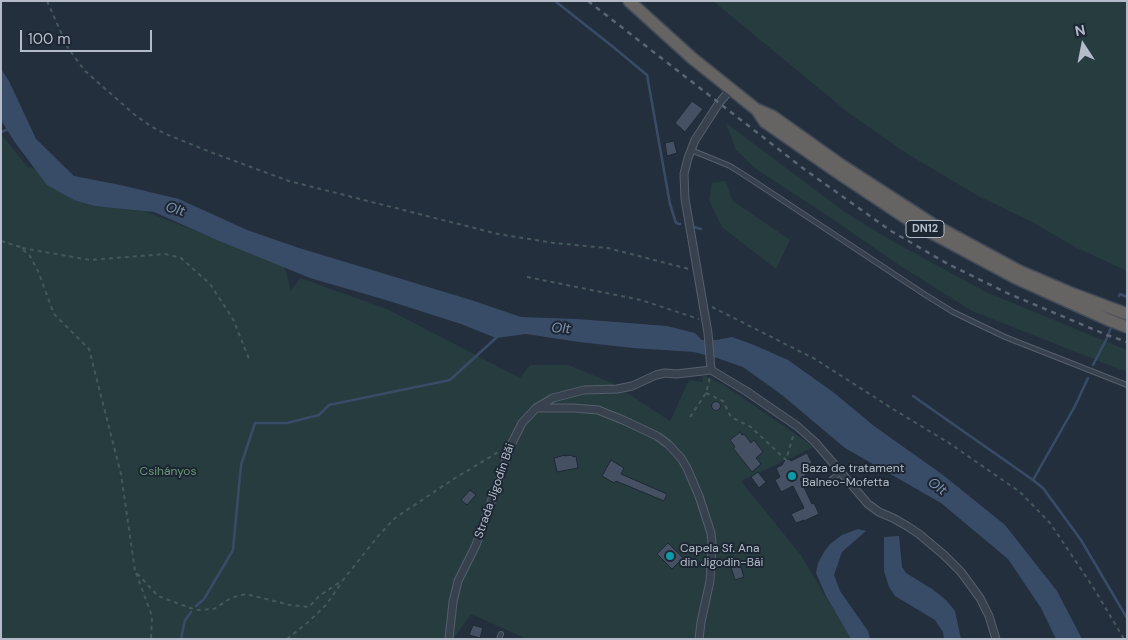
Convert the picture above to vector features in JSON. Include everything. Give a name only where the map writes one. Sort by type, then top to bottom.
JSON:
[{"type":"highway","name":"DN12","points":[[629,1],[692,58],[757,110],[772,116],[841,165],[934,225],[1019,271],[1127,314]]},
{"type":"highway","name":"DN12","points":[[757,110],[765,122],[837,172],[930,232],[1016,278],[1127,327]]},
{"type":"street","points":[[731,89],[719,103],[691,150],[686,164],[684,184],[684,199],[708,333],[711,370],[746,391],[797,426],[815,442],[868,504],[919,534],[944,555],[961,572],[980,598],[989,616],[996,639]]},
{"type":"street","name":"Strada Jigodin Băi","points":[[449,639],[453,602],[458,581],[476,545],[510,445],[522,423],[536,408],[554,398],[584,390],[617,389],[632,386],[665,373],[676,374],[711,370]]},
{"type":"street","points":[[536,408],[598,410],[657,436],[668,444],[681,458],[699,496],[711,533],[710,581],[699,639]]},
{"type":"lane","points":[[691,150],[730,166],[750,178],[954,312],[1005,337],[1127,385]]},
{"type":"lane","points":[[828,482],[841,472]]},
{"type":"lane","points":[[499,639],[501,634]]},
{"type":"path","points":[[47,1],[68,48],[84,72],[135,115],[166,134],[289,181],[498,234],[608,248],[696,271]]},
{"type":"path","points":[[1,241],[20,247],[90,260],[165,254],[181,258],[210,284],[233,319],[250,359]]},
{"type":"path","points":[[20,247],[30,256],[34,263],[54,314],[89,349],[121,474],[135,571],[152,616],[151,639]]},
{"type":"path","points":[[527,277],[641,300],[706,321]]},
{"type":"path","points":[[703,303],[815,359],[949,442],[1020,492],[1050,523],[1124,639]]},
{"type":"path","points":[[690,417],[706,392],[711,370]]},
{"type":"path","points":[[706,392],[723,401],[731,417],[751,427],[786,460],[797,426]]},
{"type":"path","points":[[287,639],[326,605],[343,580],[395,518],[452,480],[510,445]]},
{"type":"path","points":[[135,571],[158,596],[196,610],[214,609],[231,598],[246,594],[290,605],[309,607],[319,596],[343,580]]},
{"type":"green space","points":[[713,1],[1127,1],[1127,271],[1075,247],[1034,223],[978,196],[906,153],[850,114]]},
{"type":"green space","points":[[726,123],[846,213],[899,245],[988,293],[1127,350],[1127,372],[972,311],[899,265],[756,169],[736,150]]},
{"type":"green space","name":"Csihányos","points":[[1,134],[27,166],[284,265],[291,291],[300,278],[387,309],[520,378],[530,365],[568,365],[612,383],[670,421],[689,380],[702,382],[703,375],[724,385],[814,447],[741,481],[800,554],[851,639],[527,639],[471,614],[453,639],[1,639]]},
{"type":"green space","points":[[725,181],[733,201],[790,240],[776,269],[722,227],[709,200],[712,183]]},
{"type":"water","name":"Olt","points":[[1,69],[9,81],[36,139],[74,176],[179,199],[247,230],[299,248],[521,317],[667,326],[695,333],[702,340],[732,337],[788,360],[833,392],[874,426],[943,475],[1005,525],[1057,591],[1082,639],[1056,639],[1041,608],[1008,559],[941,503],[845,448],[782,395],[743,367],[694,352],[633,348],[526,334],[496,338],[461,324],[310,278],[154,212],[95,206],[74,200],[47,185],[14,141],[1,120]]},
{"type":"water","points":[[858,529],[866,531],[842,552],[834,575],[840,591],[868,631],[870,639],[851,639],[826,596],[816,573],[818,563],[830,544],[842,535]]},
{"type":"water","points":[[899,536],[902,567],[906,573],[946,600],[955,611],[961,639],[944,639],[943,632],[935,620],[895,596],[889,587],[884,571],[884,537]]},
{"type":"building","points":[[692,101],[703,109],[685,132],[675,123]]},
{"type":"building","points":[[674,141],[677,153],[667,156],[665,143]]},
{"type":"building","points":[[716,401],[721,406],[716,411],[711,406]]},
{"type":"building","points":[[740,432],[751,443],[754,440],[763,452],[756,458],[761,464],[752,472],[733,448],[735,447],[730,440]]},
{"type":"building","name":"Baza de tratament Balneo-Mofetta","points":[[807,453],[812,463],[803,468],[806,475],[800,479],[819,514],[796,523],[791,514],[804,508],[793,486],[781,492],[775,480],[780,477],[776,468],[782,465],[785,460],[789,459],[791,461]]},
{"type":"building","points":[[565,455],[576,456],[578,468],[557,472],[554,458]]},
{"type":"building","points":[[611,460],[624,468],[621,474],[667,494],[664,501],[616,481],[614,483],[602,476]]},
{"type":"building","points":[[758,472],[766,482],[759,488],[751,477]]},
{"type":"building","points":[[470,490],[476,495],[467,505],[461,500]]},
{"type":"building","name":"Capela Sf. Ana din Jigodin-Băi","points":[[668,543],[683,558],[672,569],[657,554]]},
{"type":"building","points":[[740,564],[744,577],[735,580],[731,567]]},
{"type":"building","points":[[473,625],[483,628],[480,638],[469,635]]},
{"type":"waterway","points":[[555,1],[647,75],[670,204],[676,223],[680,224]]},
{"type":"waterway","points":[[1,132],[9,129]]},
{"type":"waterway","points":[[694,227],[701,229]]},
{"type":"waterway","points":[[1119,296],[1120,294],[1127,297]]},
{"type":"waterway","points":[[1093,365],[1112,325]]},
{"type":"waterway","points":[[196,606],[204,599],[233,550],[241,465],[255,423],[287,423],[319,415],[329,405],[450,380],[497,337]]},
{"type":"waterway","points":[[1033,480],[1075,406],[1088,378]]},
{"type":"waterway","points":[[913,396],[1043,488],[1081,540],[1127,618]]},
{"type":"waterway","points":[[181,639],[185,620],[191,612]]},
{"type":"railway","points":[[588,1],[804,169],[891,231],[948,264],[1007,293],[1127,342]]},
{"type":"place","name":"Baza de tratament Balneo-Mofetta","points":[[792,476]]},
{"type":"place","name":"Capela Sf. Ana din Jigodin-Băi","points":[[670,556]]}]
